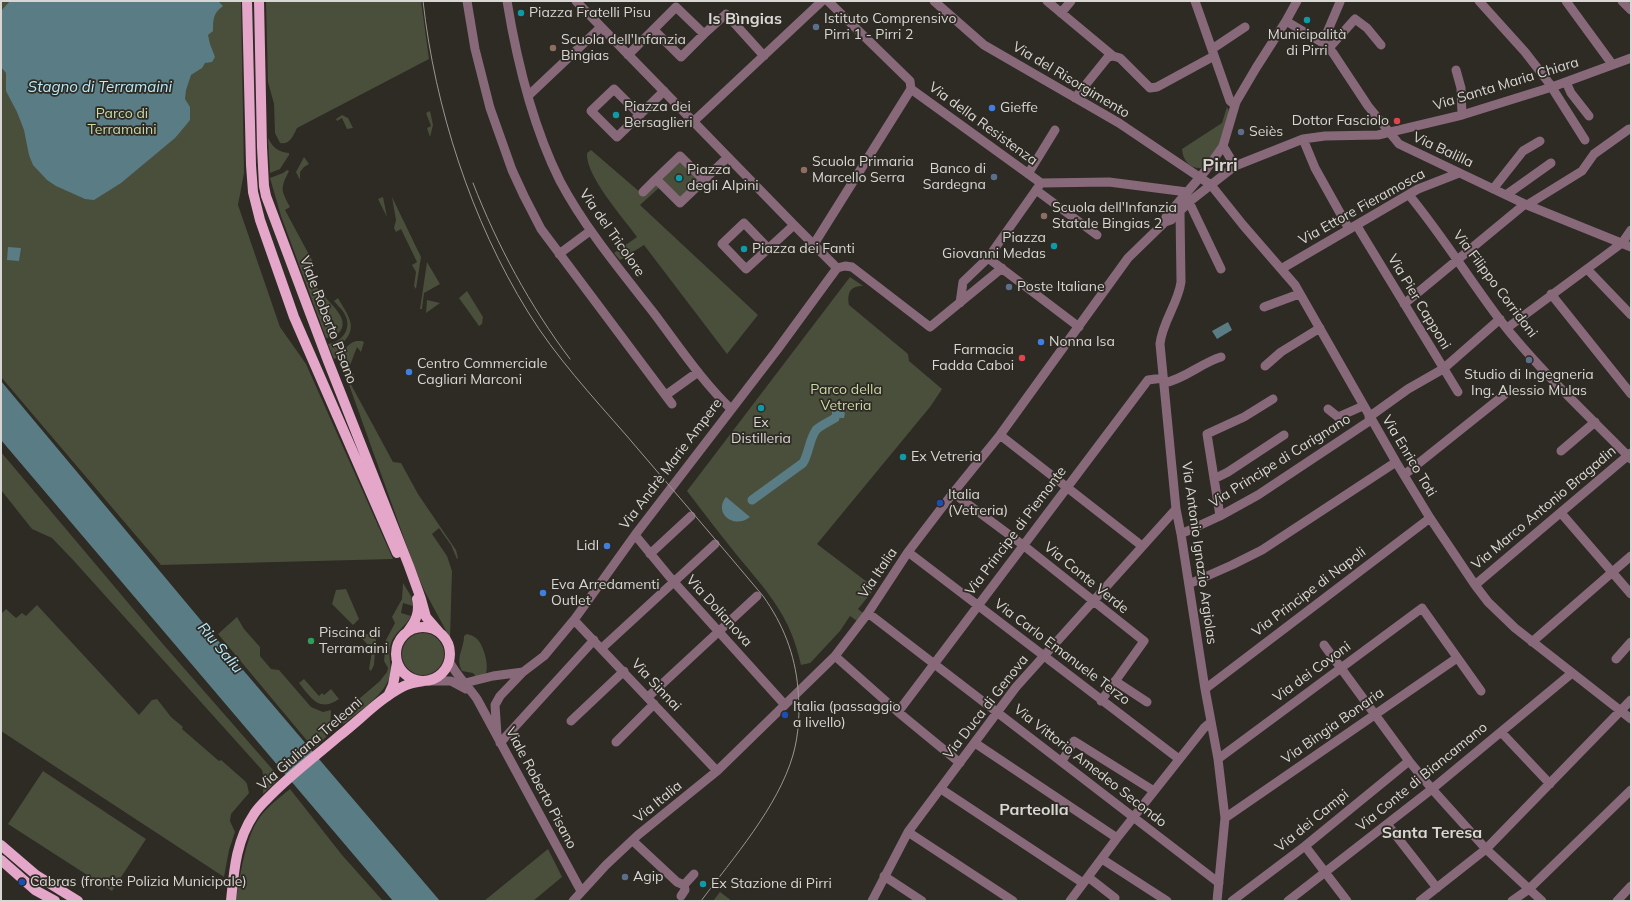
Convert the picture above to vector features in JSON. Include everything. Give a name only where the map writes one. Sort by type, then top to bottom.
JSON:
[{"type":"main road","name":"Viale Roberto Pisano","points":[[247,1],[251,165],[253,192],[260,220],[294,317],[417,600],[417,615],[415,623],[408,631]]},
{"type":"main road","name":"Viale Roberto Pisano","points":[[259,1],[262,147],[266,196],[328,361],[409,566],[426,617],[439,632]]},
{"type":"main road","points":[[424,627],[439,632],[445,638],[449,646],[450,654],[446,669],[441,675],[427,681],[411,679],[405,675],[397,663],[395,654],[397,645],[402,637],[408,631],[416,628],[424,627]]},
{"type":"main road","name":"Via Giuliana Treleani","points":[[388,696],[395,680],[397,663]]},
{"type":"main road","name":"Via Giuliana Treleani","points":[[231,901],[232,883],[241,840],[254,814],[282,784],[388,696],[411,683],[427,681]]},
{"type":"main road","points":[[1,845],[36,875],[78,901]]},
{"type":"main road","points":[[1,860],[35,890],[54,901]]},
{"type":"main road","name":"Via Giuliana Treleani","points":[[226,901],[232,883]]},
{"type":"street","points":[[467,1],[475,49],[490,108],[501,141],[524,196],[541,229],[672,404]]},
{"type":"street","name":"Via del Tricolore","points":[[507,1],[514,46],[528,96],[554,168],[564,187],[590,230],[698,372],[731,409]]},
{"type":"street","points":[[576,1],[837,268],[845,266],[852,267],[930,327],[1002,268]]},
{"type":"street","points":[[693,122],[822,1]]},
{"type":"street","name":"Via della Resistenza","points":[[828,1],[910,81],[911,89],[1028,174],[1039,186],[1097,235]]},
{"type":"street","name":"Via del Risorgimento","points":[[934,1],[984,45],[1119,124],[1200,176]]},
{"type":"street","points":[[1047,1],[1113,56],[1120,58],[1150,88],[1153,88],[1213,53],[1245,27]]},
{"type":"street","points":[[1061,13],[1071,1]]},
{"type":"street","points":[[1195,1],[1230,101],[1235,105]]},
{"type":"street","points":[[1479,1],[1525,52],[1552,87],[1585,140]]},
{"type":"street","points":[[1566,1],[1612,64]]},
{"type":"street","points":[[1622,1],[1631,10]]},
{"type":"street","points":[[1326,45],[1340,2]]},
{"type":"street","points":[[1165,222],[1166,217],[1223,146],[1235,105],[1256,68],[1286,21],[1293,3]]},
{"type":"street","points":[[628,55],[676,7],[704,34]]},
{"type":"street","points":[[654,30],[681,57],[726,14],[764,56]]},
{"type":"street","points":[[1326,45],[1355,19],[1368,28],[1381,45]]},
{"type":"street","points":[[1286,21],[1326,45]]},
{"type":"street","points":[[528,96],[601,27]]},
{"type":"street","name":"Via Balilla","points":[[1326,45],[1368,106],[1398,144],[1526,205],[1631,247]]},
{"type":"street","points":[[1075,98],[1108,57],[1113,56]]},
{"type":"street","name":"Via Santa Maria Chiara","points":[[1389,132],[1462,115],[1552,87],[1631,58]]},
{"type":"street","points":[[1456,70],[1461,88],[1462,115]]},
{"type":"street","points":[[1566,82],[1571,93],[1589,116]]},
{"type":"street","points":[[640,115],[614,89],[591,111],[617,137],[640,115],[664,91]]},
{"type":"street","points":[[814,244],[911,89]]},
{"type":"street","points":[[1404,304],[1457,259],[1526,205],[1582,171],[1594,154],[1629,129]]},
{"type":"street","points":[[1028,174],[1055,130]]},
{"type":"street","points":[[1165,222],[1171,220],[1189,202],[1238,165],[1303,139],[1325,136],[1378,135],[1389,132]]},
{"type":"street","name":"Via Pier Capponi","points":[[1303,139],[1315,168],[1404,304],[1458,392]]},
{"type":"street","points":[[1493,189],[1523,151],[1540,141]]},
{"type":"street","points":[[1223,146],[1238,165]]},
{"type":"street","points":[[643,192],[680,156],[704,180]]},
{"type":"street","points":[[656,179],[680,203],[728,157]]},
{"type":"street","points":[[1506,195],[1551,163]]},
{"type":"street","name":"Via Ettore Fieramosca","points":[[1281,269],[1418,189],[1459,173]]},
{"type":"street","name":"Via Enrico Toti","points":[[1200,176],[1211,184],[1243,225],[1294,285],[1320,328],[1370,419],[1430,518],[1475,585],[1502,616],[1532,642],[1631,719]]},
{"type":"street","points":[[960,303],[963,282],[988,258],[1039,186],[1109,182],[1187,192]]},
{"type":"street","name":"Via Filippo Corridoni","points":[[1409,195],[1436,228],[1507,328],[1558,385],[1630,456]]},
{"type":"street","points":[[1189,202],[1221,269]]},
{"type":"street","name":"Via Antonio Ignazio Argiolas","points":[[1180,212],[1181,282],[1179,292],[1161,335],[1160,344],[1176,509],[1182,534],[1210,722],[1218,759],[1225,818],[1217,901]]},
{"type":"street","name":"Via Italia","points":[[573,901],[581,891],[633,841],[717,771],[835,656],[868,613],[908,552],[1000,435],[1128,258],[1165,222]]},
{"type":"street","points":[[768,248],[744,223],[722,244],[746,269],[794,225]]},
{"type":"street","points":[[559,254],[590,230]]},
{"type":"street","points":[[1507,328],[1622,243],[1631,230]]},
{"type":"street","points":[[988,258],[1079,327]]},
{"type":"street","name":"Via Andrè Marie Ampere","points":[[498,739],[495,705],[500,696],[523,672],[544,656],[574,620],[635,535],[704,447],[837,268]]},
{"type":"street","points":[[1586,269],[1631,315]]},
{"type":"street","points":[[1264,307],[1299,294]]},
{"type":"street","points":[[1551,294],[1631,394]]},
{"type":"street","name":"Via Principe di Carignano","points":[[1182,534],[1220,516],[1258,495],[1370,419],[1408,389],[1443,369],[1500,319]]},
{"type":"street","points":[[1265,366],[1282,352],[1320,328]]},
{"type":"street","name":"Via Principe di Piemonte","points":[[898,712],[1148,380],[1173,381],[1197,367],[1221,357]]},
{"type":"street","points":[[666,395],[698,372]]},
{"type":"street","points":[[1404,475],[1504,395]]},
{"type":"street","points":[[1220,516],[1207,434],[1244,417],[1273,400]]},
{"type":"street","points":[[1328,408],[1338,417],[1363,406]]},
{"type":"street","points":[[1561,451],[1595,422]]},
{"type":"street","points":[[1000,435],[1142,546]]},
{"type":"street","points":[[1214,479],[1228,472],[1284,435]]},
{"type":"street","name":"Via Marco Antonio Bragadin","points":[[1475,585],[1630,456]]},
{"type":"street","points":[[1189,584],[1262,550],[1396,462]]},
{"type":"street","name":"Via Conte Verde","points":[[953,493],[1023,545],[1144,641],[1101,701]]},
{"type":"street","name":"Via Duca di Genova","points":[[872,901],[908,832],[1016,687],[1176,509]]},
{"type":"street","points":[[1561,512],[1631,594]]},
{"type":"street","points":[[650,554],[691,516]]},
{"type":"street","name":"Via Principe di Napoli","points":[[1205,689],[1430,518]]},
{"type":"street","name":"Via Dolianova","points":[[635,535],[673,581],[785,705]]},
{"type":"street","points":[[602,648],[714,544]]},
{"type":"street","name":"Via Carlo Emanuele Terzo","points":[[908,552],[1101,701],[1179,759]]},
{"type":"street","points":[[1532,642],[1631,556]]},
{"type":"street","points":[[616,742],[651,701],[718,632],[758,596]]},
{"type":"street","name":"Via dei Covoni","points":[[1218,759],[1422,608],[1457,658]]},
{"type":"street","name":"Via Vittorio Amedeo Secondo","points":[[868,613],[1219,883]]},
{"type":"street","name":"Via Sinnai","points":[[574,620],[624,671],[717,771]]},
{"type":"street","points":[[498,739],[594,640]]},
{"type":"street","points":[[1616,659],[1631,642]]},
{"type":"street","points":[[1324,645],[1409,761],[1432,789],[1486,849],[1542,901]]},
{"type":"street","points":[[835,656],[898,712],[960,763]]},
{"type":"street","points":[[1457,658],[1481,691]]},
{"type":"street","name":"Via Bingia Bonaria","points":[[1225,818],[1457,658]]},
{"type":"street","name":"Viale Roberto Pisano","points":[[449,661],[455,672],[477,699],[581,891]]},
{"type":"street","points":[[571,721],[624,671]]},
{"type":"street","name":"Via Andrè Marie Ampere","points":[[465,683],[493,676],[523,672]]},
{"type":"street","name":"Via Conte di Biancamano","points":[[1288,901],[1432,789],[1572,673]]},
{"type":"street","name":"Viale Roberto Pisano","points":[[427,681],[451,681],[461,685],[477,699]]},
{"type":"street","points":[[1116,681],[1147,702]]},
{"type":"street","points":[[1420,901],[1486,849],[1631,700]]},
{"type":"street","points":[[1070,901],[1117,838],[1210,722]]},
{"type":"street","points":[[1501,732],[1550,784]]},
{"type":"street","points":[[1062,761],[1074,741],[1154,791]]},
{"type":"street","points":[[975,744],[1117,838]]},
{"type":"street","name":"Via dei Campi","points":[[1232,901],[1305,846],[1409,761]]},
{"type":"street","points":[[941,789],[1086,880],[1111,894],[1115,898],[1114,901]]},
{"type":"street","points":[[1512,901],[1529,889],[1631,790]]},
{"type":"street","points":[[1387,824],[1437,888]]},
{"type":"street","points":[[908,832],[1013,901]]},
{"type":"street","points":[[633,841],[677,882],[684,885]]},
{"type":"street","points":[[1305,846],[1347,901]]},
{"type":"street","points":[[1102,859],[1167,901]]},
{"type":"street","points":[[681,896],[684,890],[684,885],[694,874]]},
{"type":"street","points":[[884,876],[922,901]]},
{"type":"street","points":[[1617,901],[1631,886]]},
{"type":"green space","name":"Parco di Terramaini","points":[[1,1],[241,1],[244,173],[238,205],[280,327],[306,364],[393,559],[161,565],[1,377]]},
{"type":"green space","points":[[266,1],[421,1],[429,59],[297,128],[289,141],[286,143],[280,143],[275,133],[274,104],[268,82]]},
{"type":"green space","points":[[1227,107],[1229,111],[1220,144],[1202,168],[1191,166],[1186,161],[1182,149],[1222,123]]},
{"type":"green space","points":[[430,111],[433,125],[430,137],[427,128],[431,126],[426,113]]},
{"type":"green space","points":[[342,115],[348,118],[353,128],[347,129],[342,118],[337,121],[336,119]]},
{"type":"green space","points":[[268,138],[277,149],[282,152],[289,153],[280,169],[270,173]]},
{"type":"green space","points":[[591,150],[641,193],[680,156],[704,180],[680,203],[662,185],[640,205],[758,315],[727,354],[644,245],[620,260],[614,253],[637,237],[614,208],[592,173],[588,162],[587,153]]},
{"type":"green space","points":[[304,157],[309,164],[300,172],[300,180],[296,172]]},
{"type":"green space","points":[[287,170],[289,171],[284,182],[283,193],[290,207],[285,210],[313,262],[311,277],[319,290],[336,309],[342,319],[342,328],[338,334],[331,338],[326,338],[281,216],[270,178]]},
{"type":"green space","points":[[383,197],[387,217],[378,199]]},
{"type":"green space","points":[[392,197],[421,257],[416,289],[414,286],[416,272],[412,265],[417,262],[401,229],[396,232],[394,228],[396,220]]},
{"type":"green space","points":[[427,262],[440,284],[424,293],[422,309],[420,309]]},
{"type":"green space","name":"Parco della Vetreria","points":[[850,277],[863,286],[855,287],[850,291],[849,305],[908,354],[909,361],[942,389],[930,407],[817,544],[875,588],[858,609],[863,613],[857,621],[850,616],[840,631],[810,663],[801,665],[791,631],[784,617],[767,592],[687,491]]},
{"type":"green space","points":[[467,291],[483,317],[482,324],[479,326],[459,298]]},
{"type":"green space","points":[[338,298],[347,313],[351,323],[351,329],[337,352],[336,358],[334,359],[328,344],[333,343],[342,337],[347,328],[347,318],[334,301]]},
{"type":"green space","points":[[427,300],[440,303],[426,313]]},
{"type":"green space","points":[[356,341],[364,342],[361,352],[357,347],[349,368],[355,379],[348,379],[393,462],[401,463],[418,494],[456,550],[457,559],[451,545],[439,528],[432,534],[447,556],[452,571],[450,638],[424,590],[414,566],[343,368],[342,359],[344,352],[348,345]]},
{"type":"green space","points":[[1,452],[162,643],[280,778],[263,794],[264,778],[262,770],[74,561],[52,538],[32,529],[1,490]]},
{"type":"green space","points":[[403,583],[411,596],[413,606],[403,603],[401,613],[411,616],[391,643],[389,651],[390,674],[388,681],[372,702],[345,723],[340,725],[346,710],[380,681],[387,672],[388,668],[384,661],[386,640],[395,623],[392,617],[402,599]]},
{"type":"green space","points":[[346,589],[359,619],[353,625],[332,604],[336,590]]},
{"type":"green space","points":[[37,605],[139,715],[152,700],[157,699],[171,717],[183,727],[182,729],[245,781],[249,793],[231,814],[230,821],[235,832],[229,850],[224,877],[1,731],[1,614],[6,609],[16,618],[22,613],[26,616]]},
{"type":"green space","points":[[237,617],[244,629],[260,647],[260,656],[271,669],[279,670],[311,707],[323,712],[331,710],[330,733],[314,749],[218,634]]},
{"type":"green space","points":[[419,633],[427,633],[438,639],[444,650],[444,658],[438,669],[427,675],[419,675],[408,669],[402,658],[402,650],[408,639]]},
{"type":"green space","points":[[366,634],[372,635],[376,640],[374,665],[371,671],[369,669],[373,645],[367,644],[360,636]]},
{"type":"green space","points":[[467,634],[477,639],[485,656],[487,665],[486,673],[477,678],[473,673],[462,671],[459,662],[464,636]]},
{"type":"green space","points":[[304,679],[319,696],[322,693],[324,695],[331,689],[339,699],[326,705],[316,702],[299,683]]},
{"type":"green space","points":[[43,771],[146,839],[112,891],[8,824]]},
{"type":"green space","points":[[290,789],[342,855],[383,901],[236,901],[239,881],[250,835],[260,817],[274,802]]},
{"type":"green space","points":[[548,849],[562,877],[533,901],[484,901]]},
{"type":"green space","points":[[720,892],[732,901],[713,901]]},
{"type":"water","name":"Stagno di Terramaini","points":[[10,1],[218,1],[223,6],[215,14],[213,31],[208,35],[215,57],[212,62],[205,63],[202,68],[191,75],[186,90],[185,99],[190,107],[190,120],[175,138],[121,183],[94,200],[85,199],[56,186],[47,180],[33,165],[29,155],[24,130],[6,91],[6,73],[1,67],[1,11]]},
{"type":"water","points":[[8,247],[21,248],[19,261],[7,260]]},
{"type":"water","points":[[1228,322],[1232,330],[1217,339],[1212,331]]},
{"type":"water","name":"Riu Saliu","points":[[1,381],[209,630],[440,901],[393,901],[1,440]]},
{"type":"water","points":[[839,406],[844,411],[844,418],[835,418],[832,415],[832,410]]},
{"type":"water","points":[[726,497],[750,517],[744,521],[738,522],[727,518],[722,509]]},
{"type":"waterway","points":[[752,500],[803,463],[816,430],[835,418]]},
{"type":"tram line","points":[[423,1],[436,82],[446,122],[473,201],[489,240],[508,277],[528,312],[562,360],[763,596],[776,617],[791,652],[799,697],[798,731],[793,755],[777,794],[766,813],[701,901]]},
{"type":"tram line","points":[[473,183],[482,206],[504,252],[528,296],[541,318],[570,359]]},
{"type":"place","name":"Piazza Fratelli Pisu","points":[[521,13]]},
{"type":"place","name":"Municipalità di Pirri","points":[[1307,20]]},
{"type":"place","name":"Istituto Comprensivo Pirri 1 - Pirri 2","points":[[816,27]]},
{"type":"place","name":"Scuola dell'Infanzia Bingias","points":[[553,48]]},
{"type":"place","name":"Gieffe","points":[[992,108]]},
{"type":"place","name":"Piazza dei Bersaglieri","points":[[616,115]]},
{"type":"place","name":"Dottor Fasciolo","points":[[1397,121]]},
{"type":"place","name":"Seiès","points":[[1241,132]]},
{"type":"place","name":"Scuola Primaria Marcello Serra","points":[[804,170]]},
{"type":"place","name":"Banco di Sardegna","points":[[994,177]]},
{"type":"place","name":"Piazza degli Alpini","points":[[679,178]]},
{"type":"place","name":"Scuola dell'Infanzia Statale Bingias 2","points":[[1044,216]]},
{"type":"place","name":"Piazza Giovanni Medas","points":[[1054,246]]},
{"type":"place","name":"Piazza dei Fanti","points":[[744,249]]},
{"type":"place","name":"Poste Italiane","points":[[1009,287]]},
{"type":"place","name":"Nonna Isa","points":[[1041,342]]},
{"type":"place","name":"Farmacia Fadda Caboi","points":[[1022,358]]},
{"type":"place","name":"Studio di Ingegneria Ing. Alessio Mulas","points":[[1529,360]]},
{"type":"place","name":"Centro Commerciale Cagliari Marconi","points":[[409,372]]},
{"type":"place","name":"Ex Distilleria","points":[[761,408]]},
{"type":"place","name":"Ex Vetreria","points":[[903,457]]},
{"type":"place","name":"Italia (Vetreria)","points":[[940,503]]},
{"type":"place","name":"Lidl","points":[[607,546]]},
{"type":"place","name":"Eva Arredamenti Outlet","points":[[543,593]]},
{"type":"place","name":"Piscina di Terramaini","points":[[311,641]]},
{"type":"place","name":"Italia (passaggio a livello)","points":[[785,715]]},
{"type":"place","name":"Agip","points":[[625,877]]},
{"type":"place","name":"Cabras (fronte Polizia Municipale)","points":[[22,882]]},
{"type":"place","name":"Ex Stazione di Pirri","points":[[703,884]]},
{"type":"district","name":"Is Bìngias","points":[[745,19]]},
{"type":"district","name":"Pirri","points":[[1220,166]]},
{"type":"district","name":"Parteolla","points":[[1034,810]]},
{"type":"district","name":"Santa Teresa","points":[[1432,833]]}]
